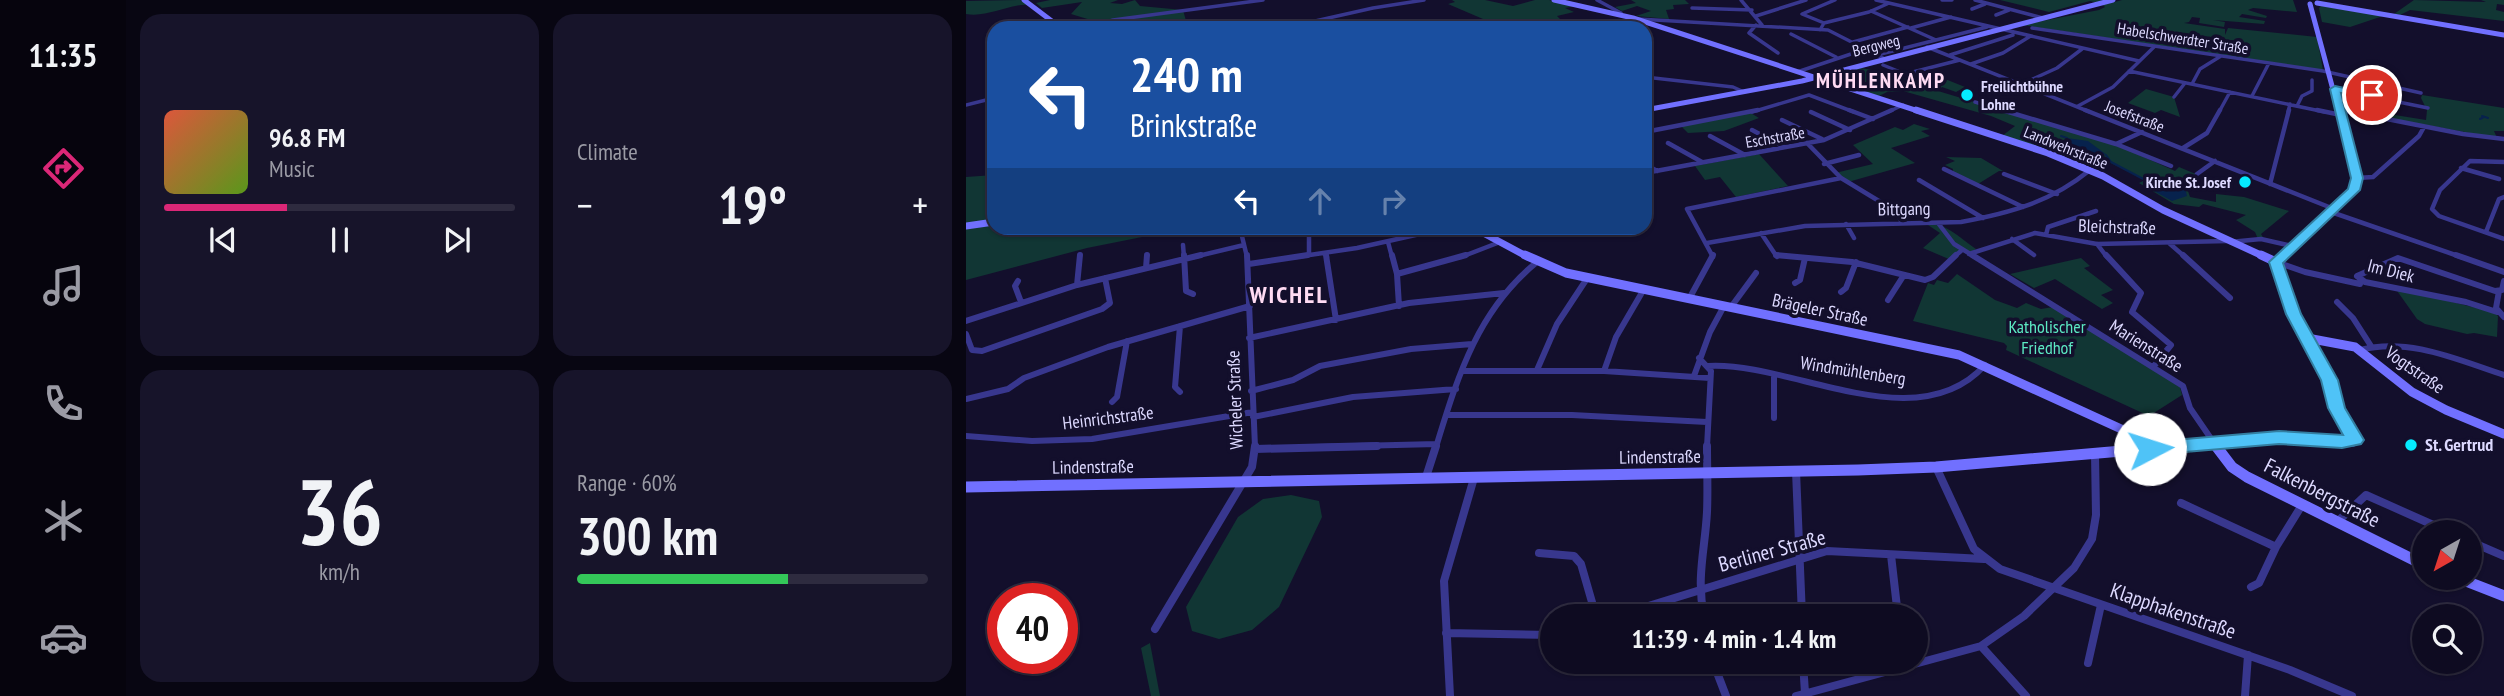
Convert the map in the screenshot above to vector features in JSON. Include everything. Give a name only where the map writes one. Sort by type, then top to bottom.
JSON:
[{"type":"street","points":[[1024,0],[1035,5],[1052,21]]},
{"type":"street","points":[[1108,21],[1263,0]]},
{"type":"street","points":[[1315,21],[1423,0]]},
{"type":"street","name":"Landwehrstraße","points":[[1554,0],[1642,21]]},
{"type":"street","points":[[1597,0],[1619,11],[1619,14]]},
{"type":"street","points":[[1741,0],[1752,10],[1759,25]]},
{"type":"street","points":[[1756,16],[1806,0]]},
{"type":"street","points":[[1835,0],[1802,14],[1824,23],[1871,11],[1888,2]]},
{"type":"street","points":[[1876,0],[2139,61]]},
{"type":"street","points":[[1942,0],[1952,0]]},
{"type":"street","points":[[1975,0],[2043,18]]},
{"type":"street","name":"Bergweg","points":[[1652,109],[1814,77],[1880,56],[1927,47],[2113,0]]},
{"type":"street","points":[[2303,2],[2504,35]]},
{"type":"street","points":[[2276,262],[2353,192],[2357,178],[2313,2]]},
{"type":"street","points":[[1972,9],[1987,3]]},
{"type":"street","points":[[1692,8],[1752,10]]},
{"type":"street","points":[[1996,15],[2011,9]]},
{"type":"street","points":[[1871,11],[1936,40]]},
{"type":"street","points":[[2381,19],[2390,15]]},
{"type":"street","points":[[1853,42],[1953,17]]},
{"type":"street","points":[[1635,21],[1820,30],[1834,32],[1880,56],[1989,27]]},
{"type":"street","points":[[1820,30],[1824,23]]},
{"type":"street","name":"Landwehrstraße","points":[[1652,24],[2029,146],[2090,170],[2228,242],[2276,262]]},
{"type":"street","points":[[1759,25],[1749,33],[1778,52]]},
{"type":"street","name":"Habelschwerdter Straße","points":[[2032,28],[2330,72],[2421,93]]},
{"type":"street","points":[[1791,34],[1836,57]]},
{"type":"street","points":[[1949,55],[2015,34]]},
{"type":"street","points":[[1971,64],[2003,53],[2029,37]]},
{"type":"street","name":"Josefstraße","points":[[1927,47],[2183,148],[2333,211],[2504,272]]},
{"type":"street","points":[[2078,106],[2113,87],[2155,47]]},
{"type":"street","points":[[1797,72],[1866,49]]},
{"type":"street","points":[[2022,84],[2057,68],[2081,49]]},
{"type":"street","points":[[2192,84],[2194,76],[2207,60],[2221,56]]},
{"type":"street","points":[[1883,65],[1906,74],[1960,60]]},
{"type":"street","points":[[2252,96],[2269,62]]},
{"type":"street","points":[[2129,71],[2297,106],[2369,115],[2463,134],[2504,139]]},
{"type":"street","points":[[1652,79],[1734,87],[1744,92]]},
{"type":"street","points":[[2297,106],[2302,96],[2312,91],[2312,80]]},
{"type":"street","points":[[2174,97],[2185,83]]},
{"type":"street","points":[[2335,89],[2428,108]]},
{"type":"street","points":[[2183,148],[2207,133],[2230,92]]},
{"type":"street","points":[[1652,131],[1744,114],[1756,108],[1809,95],[1874,119]]},
{"type":"street","points":[[966,105],[987,100]]},
{"type":"street","points":[[1975,102],[2116,144],[2171,166]]},
{"type":"street","points":[[2270,184],[2290,104]]},
{"type":"street","name":"Eschstraße","points":[[1652,172],[1824,140],[1903,105]]},
{"type":"street","points":[[1811,113],[1850,130]]},
{"type":"street","points":[[2367,125],[2369,115]]},
{"type":"street","points":[[1782,120],[1824,140]]},
{"type":"street","points":[[2357,178],[2373,177],[2419,136],[2424,127]]},
{"type":"street","points":[[1752,130],[1784,148]]},
{"type":"street","points":[[2116,144],[2142,132]]},
{"type":"street","points":[[2463,134],[2464,143]]},
{"type":"street","points":[[1710,136],[1745,155]]},
{"type":"street","points":[[1668,144],[1702,162]]},
{"type":"street","points":[[1807,144],[1824,164],[1841,178],[1894,209],[1902,223]]},
{"type":"street","points":[[1824,164],[1859,155]]},
{"type":"street","points":[[2504,162],[2475,160],[2460,168],[2440,190],[2432,212],[2504,239]]},
{"type":"street","points":[[2197,174],[2215,161]]},
{"type":"street","points":[[1652,168],[1657,171]]},
{"type":"street","points":[[2460,168],[2499,179]]},
{"type":"street","points":[[1944,169],[2023,207]]},
{"type":"street","name":"Bittgang","points":[[1707,243],[1805,226],[1938,223],[1983,218],[2057,194],[2090,170]]},
{"type":"street","points":[[2004,174],[2057,194]]},
{"type":"street","points":[[1689,299],[1711,264],[1713,253],[1687,209],[1841,178]]},
{"type":"street","points":[[1919,180],[1983,218]]},
{"type":"street","points":[[2486,232],[2499,199],[2504,197]]},
{"type":"street","points":[[2046,235],[2048,227],[2096,211]]},
{"type":"street","points":[[966,226],[987,223]]},
{"type":"street","name":"Marienstraße","points":[[1938,223],[1950,241],[1966,252],[2154,366],[2186,390],[2190,408],[2214,443]]},
{"type":"street","points":[[1846,224],[1854,238]]},
{"type":"street","points":[[1761,233],[1777,257],[1856,262],[1929,280],[1966,252]]},
{"type":"street","name":"Bleichstraße","points":[[1966,252],[2028,234],[2097,244],[2228,242],[2245,239],[2278,240],[2292,246]]},
{"type":"street","name":"Wicheler Straße","points":[[1156,629],[1252,467],[1255,449],[1249,338],[1249,264],[1242,235]]},
{"type":"street","points":[[1309,235],[1309,255]]},
{"type":"street","points":[[1249,264],[1421,235]]},
{"type":"street","name":"Brägeler Straße","points":[[1488,235],[1537,262],[1588,277],[1950,353],[1985,365],[2130,433],[2150,449]]},
{"type":"street","points":[[2012,239],[2034,255]]},
{"type":"street","points":[[1388,242],[1397,274],[1399,306]]},
{"type":"street","points":[[1397,274],[1456,259],[1500,242]]},
{"type":"street","points":[[2169,242],[2230,298]]},
{"type":"street","points":[[2097,244],[2123,277],[2141,293],[2132,312],[2171,345],[2154,366]]},
{"type":"street","points":[[1183,245],[1186,291],[1193,294]]},
{"type":"street","points":[[966,321],[1077,285],[1244,245]]},
{"type":"street","points":[[1326,253],[1336,320]]},
{"type":"street","points":[[1077,285],[1080,255]]},
{"type":"street","points":[[1146,268],[1147,255]]},
{"type":"street","points":[[1795,283],[1800,280],[1805,258]]},
{"type":"street","name":"Im Diek","points":[[2497,312],[2466,302],[2365,282],[2357,277],[2398,258],[2499,291]]},
{"type":"street","points":[[1426,477],[1472,344],[1504,293],[1522,273],[1537,262]]},
{"type":"street","points":[[1841,292],[1846,288],[1856,262]]},
{"type":"street","points":[[2276,262],[2305,272],[2360,284]]},
{"type":"street","points":[[2276,262],[2294,314],[2307,338]]},
{"type":"street","points":[[1694,376],[1699,358],[1728,307],[1756,273]]},
{"type":"street","points":[[1888,300],[1904,275]]},
{"type":"street","points":[[1537,370],[1557,324],[1588,277]]},
{"type":"street","points":[[966,334],[972,350],[982,351],[1102,309],[1110,303],[1105,278]]},
{"type":"street","points":[[1018,281],[1015,286],[1021,302]]},
{"type":"street","points":[[2504,281],[2502,290],[2499,291],[2497,312],[2504,317]]},
{"type":"street","points":[[1604,371],[1616,337],[1644,289]]},
{"type":"street","points":[[1249,338],[1399,306],[1467,295],[1504,293]]},
{"type":"street","points":[[2337,302],[2353,318],[2371,346]]},
{"type":"street","points":[[966,399],[1008,389],[1024,378],[1127,341],[1250,306]]},
{"type":"street","points":[[1180,326],[1175,387],[1180,391]]},
{"type":"street","name":"Vogtstraße","points":[[2307,338],[2344,344],[2360,350],[2412,392],[2446,410],[2504,434]]},
{"type":"street","name":"Lindenstraße","points":[[966,487],[1707,474],[1936,467],[2279,437],[2353,442],[2356,437],[2339,414],[2329,380],[2307,338]]},
{"type":"street","points":[[1112,402],[1117,397],[1127,341]]},
{"type":"street","points":[[1251,391],[1293,380],[1320,366],[1410,349],[1472,344]]},
{"type":"street","points":[[2360,350],[2371,346],[2417,350],[2504,375]]},
{"type":"street","points":[[1699,358],[1711,371],[1707,422],[1707,513],[1700,559],[1699,590],[1702,604]]},
{"type":"street","name":"Windmühlenberg","points":[[1708,366],[1723,365],[1865,392],[1916,396],[1949,391],[1961,386],[1985,365]]},
{"type":"street","points":[[1462,371],[1604,371],[1710,378]]},
{"type":"street","points":[[1774,374],[1774,418]]},
{"type":"street","name":"Heinrichstraße","points":[[966,436],[1032,440],[1084,439],[1253,415],[1341,397],[1456,389]]},
{"type":"street","points":[[1448,415],[1572,415],[1707,422]]},
{"type":"street","name":"Falkenbergstraße","points":[[2214,443],[2238,471],[2412,559]]},
{"type":"street","points":[[1255,449],[1437,444]]},
{"type":"street","points":[[1928,660],[1981,646],[2024,616],[2055,589],[2082,559],[2092,539],[2096,515],[2095,454]]},
{"type":"street","points":[[1936,467],[1974,549],[1983,559]]},
{"type":"street","points":[[1796,471],[1802,604]]},
{"type":"street","points":[[1450,696],[1444,581],[1474,478]]},
{"type":"street","points":[[2336,522],[2366,495],[2422,520]]},
{"type":"street","points":[[2181,503],[2276,547]]},
{"type":"street","points":[[2251,587],[2259,583],[2276,547],[2302,505]]},
{"type":"street","points":[[2482,546],[2504,556]]},
{"type":"street","name":"Berliner Straße","points":[[1654,604],[1827,551],[1983,559]]},
{"type":"street","points":[[1539,553],[1574,556],[1581,564],[1593,604]]},
{"type":"street","points":[[1891,555],[1897,604]]},
{"type":"street","name":"Klapphakenstraße","points":[[1983,559],[2000,569],[2248,655],[2352,696]]},
{"type":"street","points":[[2482,587],[2504,596]]},
{"type":"street","points":[[2088,663],[2101,605]]},
{"type":"street","points":[[1446,633],[1540,635]]},
{"type":"street","points":[[1981,646],[2026,696]]},
{"type":"street","points":[[2245,696],[2248,655]]},
{"type":"street","points":[[1718,674],[1726,696]]},
{"type":"street","points":[[1802,674],[1801,695],[1876,674]]},
{"type":"green space","points":[[1020,0],[1031,5],[982,14],[966,14],[966,1]]},
{"type":"green space","points":[[1050,0],[1118,0],[1110,3],[1122,4],[1135,0],[1140,6],[1183,10],[1186,21],[1094,21],[1071,14],[1082,2],[1042,8],[1036,3]]},
{"type":"green space","points":[[1452,0],[1485,0],[1513,6],[1535,0],[1549,0],[1575,6],[1565,8],[1574,12],[1557,16],[1560,19],[1488,21],[1448,4],[1455,2]]},
{"type":"green space","points":[[1631,0],[1685,0],[1689,4],[1673,5],[1674,9],[1666,10],[1669,19],[1636,16],[1651,11],[1637,6],[1622,11],[1615,7],[1636,3]]},
{"type":"green space","points":[[2000,0],[2110,0],[2098,3],[2090,1],[2049,12]]},
{"type":"green space","points":[[2122,0],[2293,0],[2297,12],[2253,8],[2248,10],[2267,16],[2266,18],[2242,14],[2239,17],[2265,21],[2264,24],[2213,20],[2225,22],[2224,27],[2199,23],[2200,18],[2192,17],[2189,22],[2184,23],[2225,29],[2225,35],[2228,28],[2317,37],[2323,70],[2022,25],[2099,10],[2105,7],[2103,5]]},
{"type":"green space","points":[[2414,0],[2504,0],[2504,5],[2497,4],[2496,10],[2504,12],[2504,21],[2410,10],[2400,15],[2394,14]]},
{"type":"green space","points":[[2321,6],[2383,16],[2350,27],[2322,22],[2319,8]]},
{"type":"green space","points":[[1855,67],[1929,80],[1940,77],[1965,87],[1956,92],[1942,87],[1938,91],[2117,145],[2175,171],[2179,167],[2198,175],[2185,182],[2190,197],[2216,202],[2216,194],[2244,197],[2289,211],[2261,234],[2264,239],[2258,239],[2255,232],[2236,220],[2246,215],[2203,204],[2199,207],[2174,204],[2139,183],[2145,180],[2109,162],[2099,160],[2083,164],[2002,136],[2015,126],[1991,116],[1903,91],[1887,92],[1879,96],[1843,85],[1855,78],[1839,72]]},
{"type":"green space","points":[[2146,89],[2174,97],[2180,117],[2161,110],[2155,113],[2128,103]]},
{"type":"green space","points":[[2422,95],[2504,108],[2504,131],[2494,131],[2497,138],[2345,110],[2345,107],[2426,120],[2427,110]]},
{"type":"green space","points":[[1749,112],[1759,118],[1724,131],[1688,133],[1681,126]]},
{"type":"green space","points":[[1914,124],[1930,129],[1921,131],[1930,136],[1891,148],[1915,163],[1848,182],[1835,173],[1873,164],[1853,145],[1895,127],[1903,130]]},
{"type":"green space","points":[[1759,154],[1788,186],[1736,197],[1720,177],[1705,180],[1695,166]]},
{"type":"green space","points":[[1946,157],[1981,158],[2003,171],[1978,184],[1953,172],[1953,169],[1945,165],[1955,161]]},
{"type":"green space","points":[[987,176],[987,221],[966,225],[966,177]]},
{"type":"green space","points":[[1925,223],[1946,228],[1976,249],[1969,254],[1962,250],[1951,260],[1923,248],[1940,233]]},
{"type":"green space","points":[[987,226],[987,235],[1152,235],[1087,248],[966,280],[966,229]]},
{"type":"green space","points":[[2081,258],[2090,266],[2084,268],[2113,290],[2101,295],[2113,303],[2102,309],[2055,279],[2034,288],[2010,274]]},
{"type":"green space","name":"Katholischer Friedhof","points":[[1957,274],[1995,300],[2017,308],[2026,303],[2041,309],[2053,307],[2180,387],[2182,395],[2149,416],[2006,350],[2004,343],[1913,321],[1928,283],[1934,285],[1937,280],[1948,283]]},
{"type":"green space","points":[[2395,288],[2493,312],[2498,316],[2497,337],[2467,334],[2425,324],[2417,319]]},
{"type":"green space","points":[[1291,495],[1319,501],[1322,517],[1279,607],[1252,630],[1219,639],[1192,631],[1186,607],[1238,517],[1263,499]]},
{"type":"green space","points":[[1150,643],[1160,696],[1151,696],[1141,648]]},
{"type":"water","points":[[2067,138],[2088,141],[2107,155],[2099,153],[2077,158],[2060,154],[2037,143],[2064,145]]},
{"type":"water","points":[[2163,180],[2185,188],[2187,196],[2172,201],[2145,186]]},
{"type":"waterway","points":[[2480,119],[2484,117],[2482,116],[2488,118]]},
{"type":"waterway","points":[[2061,136],[2067,138]]},
{"type":"waterway","points":[[2106,155],[2111,162],[2147,181]]},
{"type":"place","name":"Freilichtbühne Lohne","points":[[1967,95]]},
{"type":"place","name":"Kirche St. Josef","points":[[2245,182]]},
{"type":"place","name":"St. Gertrud","points":[[2411,445]]},
{"type":"district","name":"MÜHLENKAMP","points":[[1881,81]]},
{"type":"district","name":"WICHEL","points":[[1289,295]]},
{"type":"route","points":[[2150,449],[2279,437],[2342,442],[2355,440],[2356,437],[2339,414],[2329,380],[2294,314],[2276,262],[2354,190],[2357,178],[2335,89],[2372,95]]}]
